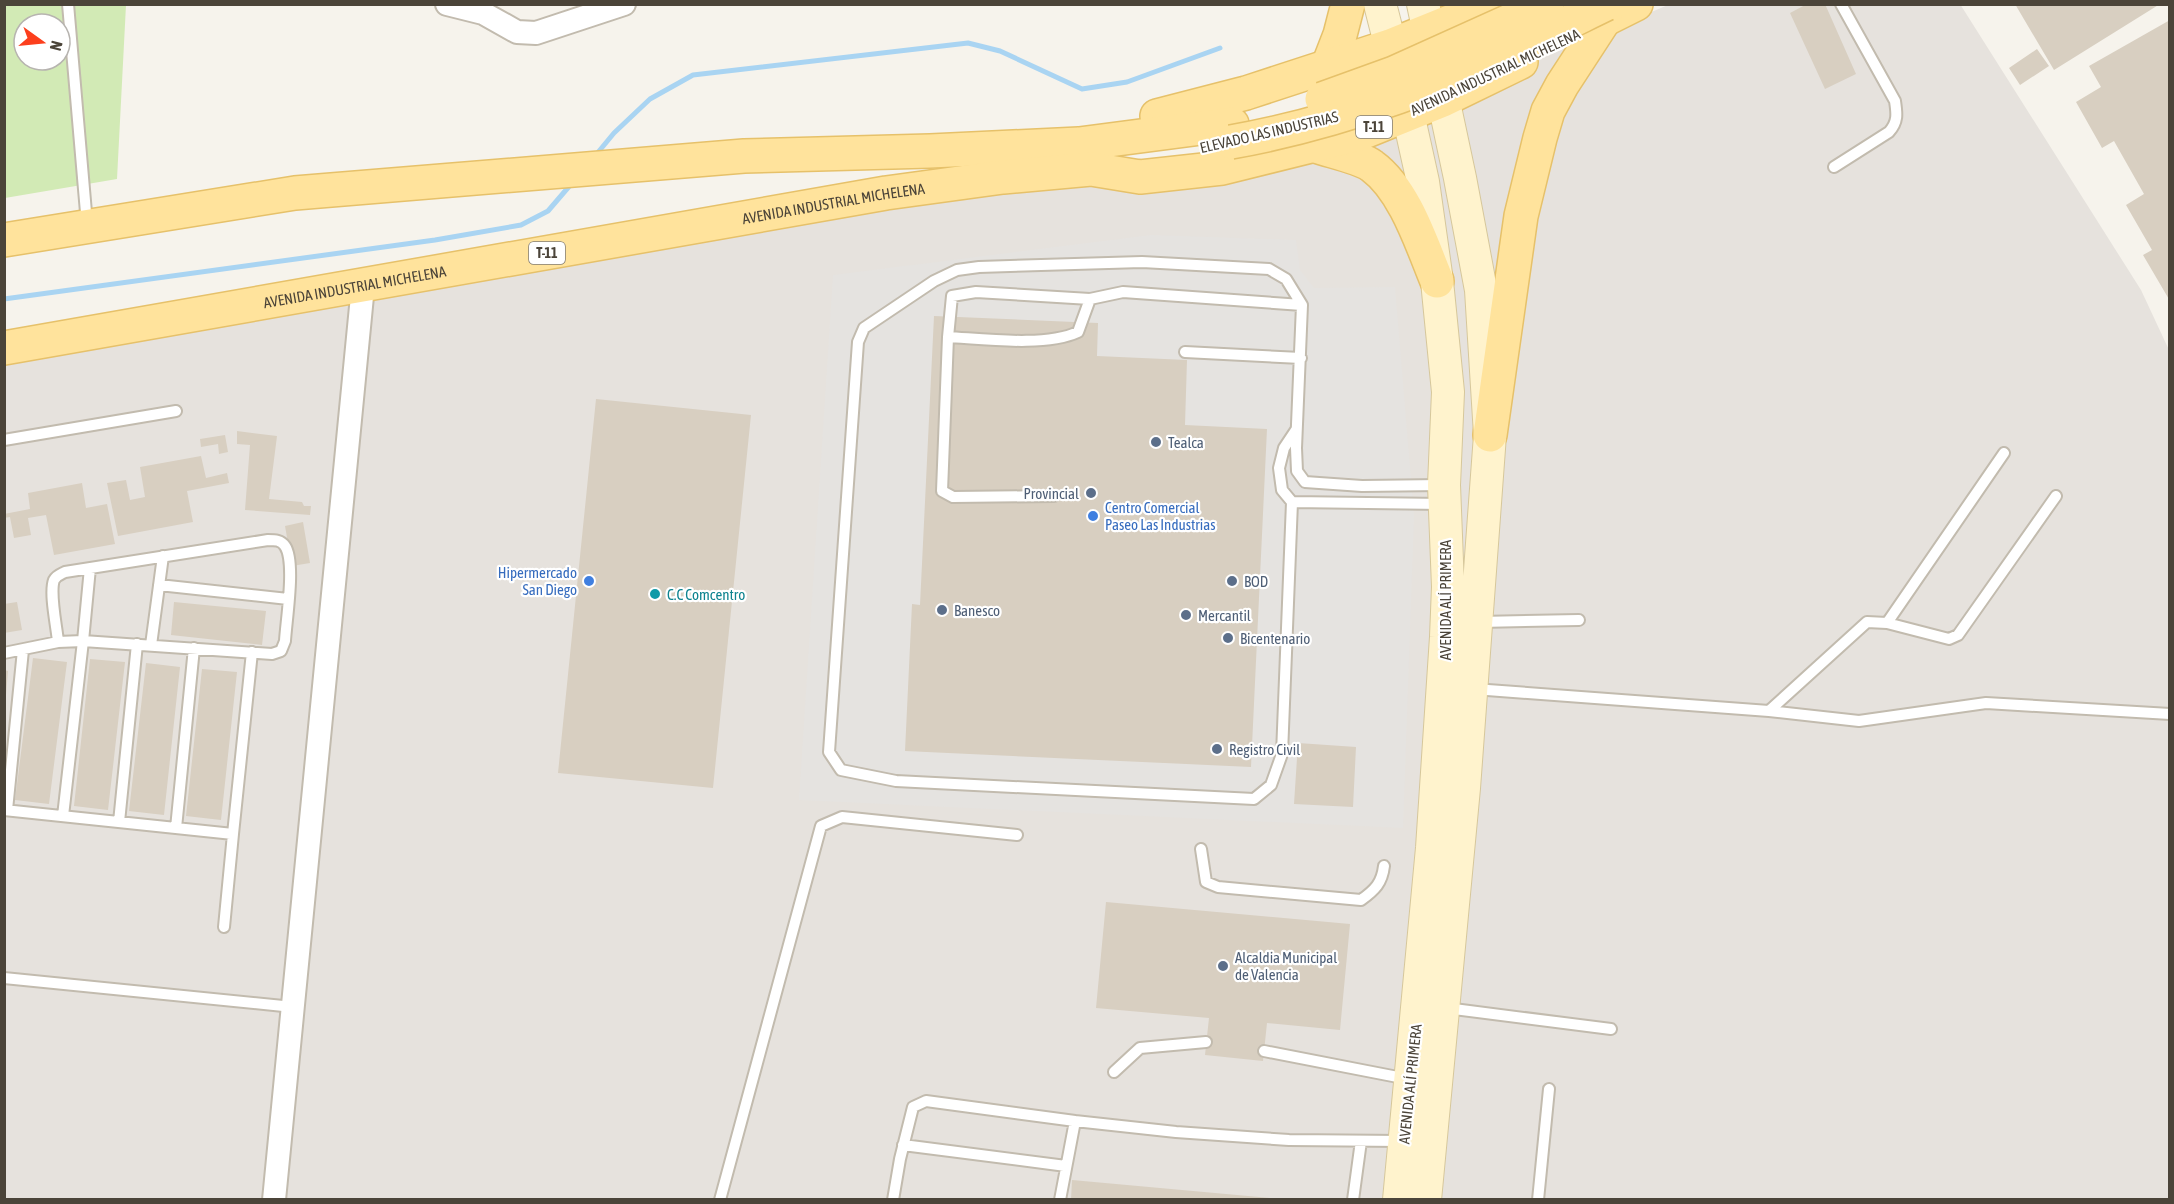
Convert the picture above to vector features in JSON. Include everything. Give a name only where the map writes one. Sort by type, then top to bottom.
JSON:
[{"type":"main road","points":[[1328,66],[1340,35],[1348,4]]},
{"type":"main road","name":"AVENIDA ALÍ PRIMERA","points":[[1380,4],[1423,182],[1437,281],[1448,392],[1444,495],[1448,587],[1446,637],[1432,848],[1412,1079],[1425,1200]]},
{"type":"main road","name":"AVENIDA INDUSTRIAL MICHELENA","points":[[4,348],[886,193],[1003,177],[1094,155],[1127,123],[1246,93],[1390,46],[1426,18],[1494,4]]},
{"type":"main road","name":"ELEVADO LAS INDUSTRIAS","points":[[1232,133],[1394,73],[1547,4]]},
{"type":"main road","name":"AVENIDA INDUSTRIAL MICHELENA","points":[[4,240],[295,193],[753,155],[1010,148],[1094,155],[1140,177],[1222,168],[1359,134],[1443,100],[1606,12],[1636,4]]},
{"type":"main road","points":[[1490,435],[1521,216],[1540,138],[1548,111],[1606,12]]},
{"type":"main road","name":"ELEVADO LAS INDUSTRIAS","points":[[1094,155],[1232,133],[1314,124],[1399,97],[1606,12]]},
{"type":"main road","name":"AVENIDA ALÍ PRIMERA","points":[[1399,1200],[1417,1142],[1443,1007],[1464,788],[1490,435],[1481,290],[1426,18]]},
{"type":"main road","points":[[1316,146],[1371,164],[1389,181],[1412,222],[1437,281]]},
{"type":"main road","points":[[1444,495],[1449,488],[1453,496],[1464,578],[1476,613]]},
{"type":"street","points":[[447,4],[484,9],[517,32],[536,33],[624,4]]},
{"type":"street","points":[[274,1200],[363,285]]},
{"type":"lane","points":[[68,4],[87,227]]},
{"type":"lane","points":[[1834,167],[1888,132],[1894,125],[1897,114],[1894,101],[1840,4]]},
{"type":"lane","points":[[1297,429],[1284,448],[1279,468],[1282,490],[1292,502],[1282,754],[1270,785],[1254,799],[896,781],[841,770],[829,752],[858,342],[864,328],[934,281],[957,270],[979,267],[1142,262],[1269,269],[1287,279],[1302,305],[1297,471],[1305,482],[1444,495]]},
{"type":"lane","points":[[1054,496],[953,497],[942,491],[948,337],[952,296],[976,292],[1090,298],[1123,292],[1302,305]]},
{"type":"lane","points":[[948,337],[1007,340],[1068,337],[1078,332],[1090,298]]},
{"type":"lane","points":[[1185,352],[1301,358]]},
{"type":"lane","points":[[4,440],[176,411]]},
{"type":"lane","points":[[1887,623],[2004,453]]},
{"type":"lane","points":[[1292,502],[1444,495]]},
{"type":"lane","points":[[1769,711],[1867,622],[1887,623],[1949,639],[1958,635],[2056,496]]},
{"type":"lane","points":[[4,654],[58,642],[83,641],[272,654],[281,651],[285,641],[291,570],[285,545],[279,541],[268,540],[65,572],[57,576],[53,582],[58,642]]},
{"type":"lane","points":[[152,645],[163,556]]},
{"type":"lane","points":[[63,816],[90,568]]},
{"type":"lane","points":[[159,585],[288,599]]},
{"type":"lane","points":[[1476,613],[1579,621]]},
{"type":"lane","points":[[119,822],[137,644]]},
{"type":"lane","points":[[176,828],[194,648]]},
{"type":"lane","points":[[23,650],[6,810],[233,834]]},
{"type":"lane","points":[[224,927],[252,652]]},
{"type":"lane","points":[[1470,689],[1769,711],[1859,721],[1986,703],[2169,714]]},
{"type":"lane","points":[[720,1200],[821,826],[842,817],[1017,835]]},
{"type":"lane","points":[[1201,849],[1206,882],[1218,887],[1361,900],[1373,892],[1382,880],[1384,866]]},
{"type":"lane","points":[[4,978],[293,1007]]},
{"type":"lane","points":[[1443,1007],[1611,1029]]},
{"type":"lane","points":[[1114,1072],[1140,1048],[1206,1042]]},
{"type":"lane","points":[[1264,1051],[1412,1079]]},
{"type":"lane","points":[[1538,1200],[1549,1089]]},
{"type":"lane","points":[[893,1200],[913,1107],[926,1101],[1176,1132],[1289,1140],[1417,1142]]},
{"type":"lane","points":[[1060,1200],[1075,1121]]},
{"type":"lane","points":[[1353,1200],[1361,1141]]},
{"type":"lane","points":[[903,1145],[1066,1167]]},
{"type":"shaded area","points":[[1960,4],[2141,290],[2169,350],[2169,1199],[5,1200],[5,348],[363,286],[1316,146],[1443,100],[1668,5]]},
{"type":"shaded area","points":[[1152,235],[1296,240],[1300,270],[1314,288],[1395,287],[1414,516],[1403,828],[799,800],[833,275]]},
{"type":"green space","points":[[5,5],[126,5],[117,179],[5,198]]},
{"type":"building","points":[[1807,4],[1825,4],[1856,74],[1825,89],[1790,13]]},
{"type":"building","points":[[2015,4],[2160,4],[2054,70]]},
{"type":"building","points":[[2170,20],[2170,301],[2143,255],[2152,250],[2126,205],[2144,194],[2114,141],[2102,148],[2076,102],[2101,87],[2089,66]]},
{"type":"building","points":[[2037,49],[2049,66],[2020,85],[2009,68]]},
{"type":"building","name":"Centro Comercial Paseo Las Industrias","points":[[934,316],[1098,323],[1097,356],[1187,360],[1185,425],[1267,429],[1251,767],[905,751],[912,604],[920,605]]},
{"type":"building","name":"C.C Comcentro","points":[[596,399],[751,415],[713,788],[558,773]]},
{"type":"building","points":[[237,431],[277,436],[269,499],[302,502],[304,506],[311,506],[310,515],[245,510],[250,445],[237,444]]},
{"type":"building","points":[[225,435],[228,452],[219,454],[218,444],[201,447],[200,439]]},
{"type":"building","points":[[201,456],[206,478],[227,473],[229,483],[187,491],[193,522],[118,536],[107,483],[126,480],[130,500],[145,497],[140,467]]},
{"type":"building","points":[[82,483],[86,508],[107,504],[115,544],[54,555],[46,515],[28,518],[31,535],[14,538],[10,517],[4,518],[4,514],[30,509],[28,493]]},
{"type":"building","points":[[303,522],[310,563],[292,566],[285,526]]},
{"type":"building","points":[[17,602],[22,630],[4,633],[4,604]]},
{"type":"building","points":[[174,602],[266,611],[262,645],[171,635]]},
{"type":"building","points":[[33,658],[67,662],[49,804],[15,800]]},
{"type":"building","points":[[90,659],[125,662],[108,810],[74,806]]},
{"type":"building","points":[[146,663],[180,667],[164,815],[129,811]]},
{"type":"building","points":[[202,669],[237,672],[221,820],[186,816]]},
{"type":"building","points":[[4,670],[8,671],[6,695],[4,695]]},
{"type":"building","points":[[1298,743],[1356,747],[1353,807],[1294,804]]},
{"type":"building","name":"Alcaldia Municipal de Valencia","points":[[1106,902],[1350,924],[1340,1030],[1267,1023],[1263,1061],[1205,1055],[1209,1018],[1096,1008]]},
{"type":"building","points":[[1072,1180],[1270,1198],[1270,1200],[1071,1200]]},
{"type":"waterway","points":[[595,156],[614,133],[650,99],[693,75],[968,43],[1000,51],[1082,89],[1127,82],[1220,48]]},
{"type":"waterway","points":[[4,299],[435,240],[521,225],[548,211],[572,183]]},
{"type":"place","name":"Tealca","points":[[1156,442]]},
{"type":"place","name":"Provincial","points":[[1091,493]]},
{"type":"place","name":"Centro Comercial Paseo Las Industrias","points":[[1093,516]]},
{"type":"place","name":"Hipermercado San Diego","points":[[589,581]]},
{"type":"place","name":"BOD","points":[[1232,581]]},
{"type":"place","name":"C.C Comcentro","points":[[655,594]]},
{"type":"place","name":"Banesco","points":[[942,610]]},
{"type":"place","name":"Mercantil","points":[[1186,615]]},
{"type":"place","name":"Bicentenario","points":[[1228,638]]},
{"type":"place","name":"Registro Civil","points":[[1217,749]]},
{"type":"place","name":"Alcaldia Municipal de Valencia","points":[[1223,966]]}]
